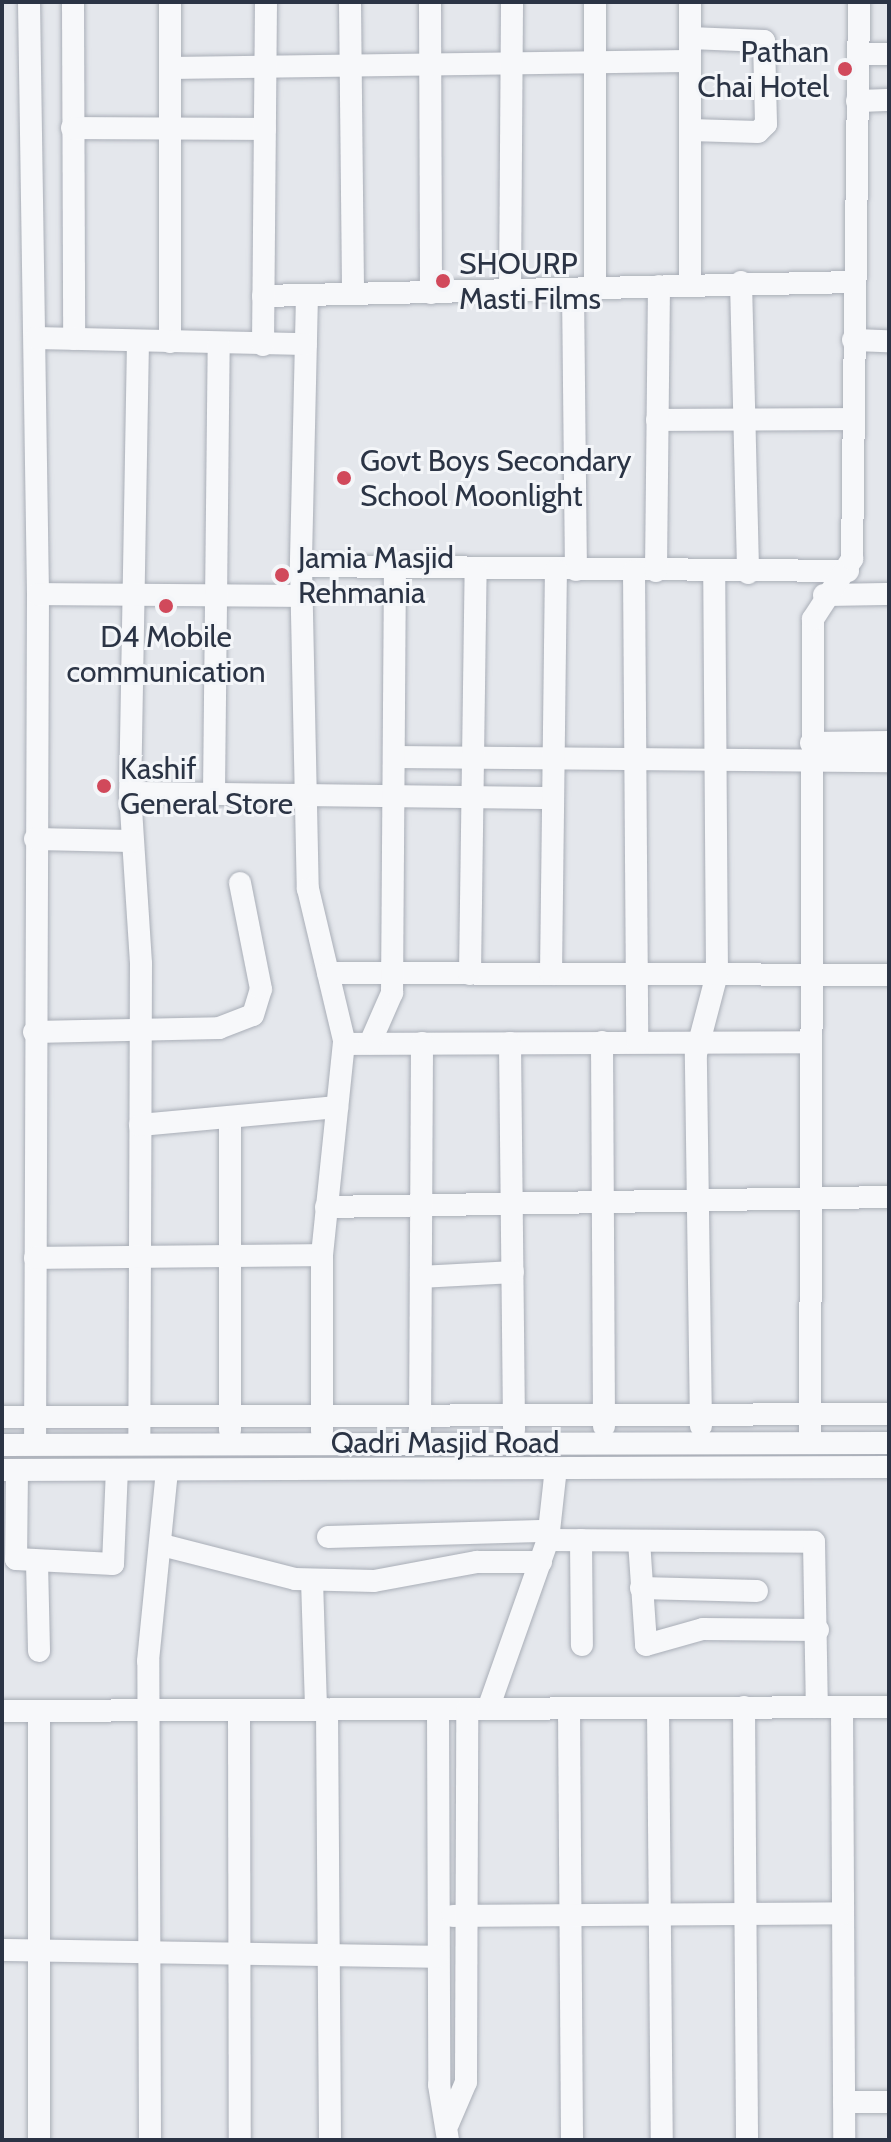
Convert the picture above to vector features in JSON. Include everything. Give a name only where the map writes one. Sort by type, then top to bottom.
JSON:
[{"type":"street","points":[[29,2],[38,594],[34,1032],[35,1444]]},
{"type":"street","points":[[73,2],[74,339]]},
{"type":"street","points":[[170,2],[170,342]]},
{"type":"street","points":[[263,345],[266,2]]},
{"type":"street","points":[[350,2],[353,294]]},
{"type":"street","points":[[430,2],[431,293]]},
{"type":"street","points":[[510,291],[512,2]]},
{"type":"street","points":[[551,974],[554,761],[584,289],[595,2]]},
{"type":"street","points":[[690,2],[690,284]]},
{"type":"street","points":[[810,1443],[809,977],[813,619],[824,595],[848,571],[859,2]]},
{"type":"street","points":[[690,38],[759,38],[766,78],[764,129],[690,130]]},
{"type":"street","points":[[858,54],[889,54]]},
{"type":"street","points":[[170,68],[690,61]]},
{"type":"street","points":[[857,101],[889,100]]},
{"type":"street","points":[[72,128],[265,129]]},
{"type":"street","points":[[263,296],[584,289],[741,282],[852,282]]},
{"type":"street","points":[[741,282],[748,573]]},
{"type":"street","points":[[637,1042],[634,763],[657,420],[659,286]]},
{"type":"street","points":[[307,295],[301,566],[303,795],[308,889],[344,1041],[322,1255],[322,1443]]},
{"type":"street","points":[[36,338],[306,344]]},
{"type":"street","points":[[853,340],[889,341]]},
{"type":"street","points":[[138,341],[130,793],[141,1032],[139,1443]]},
{"type":"street","points":[[214,794],[219,344]]},
{"type":"street","points":[[657,420],[853,419]]},
{"type":"street","points":[[301,566],[748,573],[848,571]]},
{"type":"street","points":[[370,1043],[389,1010],[392,974],[395,567]]},
{"type":"street","points":[[470,974],[476,569]]},
{"type":"street","points":[[702,1443],[696,1042],[717,974],[714,572]]},
{"type":"street","points":[[38,594],[301,596]]},
{"type":"street","points":[[824,595],[889,594]]},
{"type":"street","points":[[394,757],[714,762],[889,742]]},
{"type":"street","points":[[810,752],[889,761]]},
{"type":"street","points":[[130,793],[553,798]]},
{"type":"street","points":[[35,839],[132,841]]},
{"type":"street","points":[[34,1032],[219,1028],[253,1015],[261,989],[240,883]]},
{"type":"street","points":[[328,973],[889,975]]},
{"type":"street","points":[[344,1041],[809,1042]]},
{"type":"street","points":[[602,1042],[604,1443]]},
{"type":"street","points":[[420,1443],[422,1043]]},
{"type":"street","points":[[510,1043],[514,1443]]},
{"type":"street","points":[[140,1125],[337,1107]]},
{"type":"street","points":[[230,1117],[230,1443]]},
{"type":"street","points":[[326,1207],[889,1197]]},
{"type":"street","points":[[35,1258],[322,1255]]},
{"type":"street","points":[[421,1277],[513,1272]]},
{"type":"street","points":[[2,1417],[322,1419],[604,1412],[889,1414]]},
{"type":"street","name":"Qadri Masjid Road","points":[[2,1445],[889,1443]]},
{"type":"street","name":"Qadri Masjid Road","points":[[10,1470],[889,1467]]},
{"type":"street","points":[[448,2132],[466,2082],[467,1916],[478,1709],[546,1544],[556,1468]]},
{"type":"street","points":[[10,1470],[15,1555],[37,1562],[116,1563],[117,1470]]},
{"type":"street","points":[[150,2140],[148,1711],[167,1470]]},
{"type":"street","points":[[328,1537],[546,1544]]},
{"type":"street","points":[[162,1545],[312,1580],[374,1581],[477,1562],[546,1544],[581,1540],[814,1542],[817,1707]]},
{"type":"street","points":[[581,1540],[582,1645]]},
{"type":"street","points":[[639,1541],[641,1588],[650,1646],[703,1629],[818,1630]]},
{"type":"street","points":[[37,1562],[39,1651]]},
{"type":"street","points":[[312,1580],[321,1710],[330,2140]]},
{"type":"street","points":[[641,1588],[757,1591]]},
{"type":"street","points":[[744,1707],[747,2140]]},
{"type":"street","points":[[842,1707],[844,2140]]},
{"type":"street","points":[[2,1711],[889,1707]]},
{"type":"street","points":[[569,1708],[572,2140]]},
{"type":"street","points":[[658,1708],[662,2140]]},
{"type":"street","points":[[239,1710],[240,2140]]},
{"type":"street","points":[[438,1710],[439,2085],[448,2132]]},
{"type":"street","points":[[39,1711],[39,2140]]},
{"type":"street","points":[[440,1916],[843,1913]]},
{"type":"street","points":[[2,1950],[438,1957]]},
{"type":"street","points":[[844,2102],[889,2102]]},
{"type":"place","name":"Pathan Chai Hotel","points":[[845,69]]},
{"type":"place","name":"SHOURP Masti Films","points":[[443,281]]},
{"type":"place","name":"Govt Boys Secondary School Moonlight","points":[[344,478]]},
{"type":"place","name":"Jamia Masjid Rehmania","points":[[282,575]]},
{"type":"place","name":"D4 Mobile communication","points":[[166,606]]},
{"type":"place","name":"Kashif General Store","points":[[104,786]]}]
